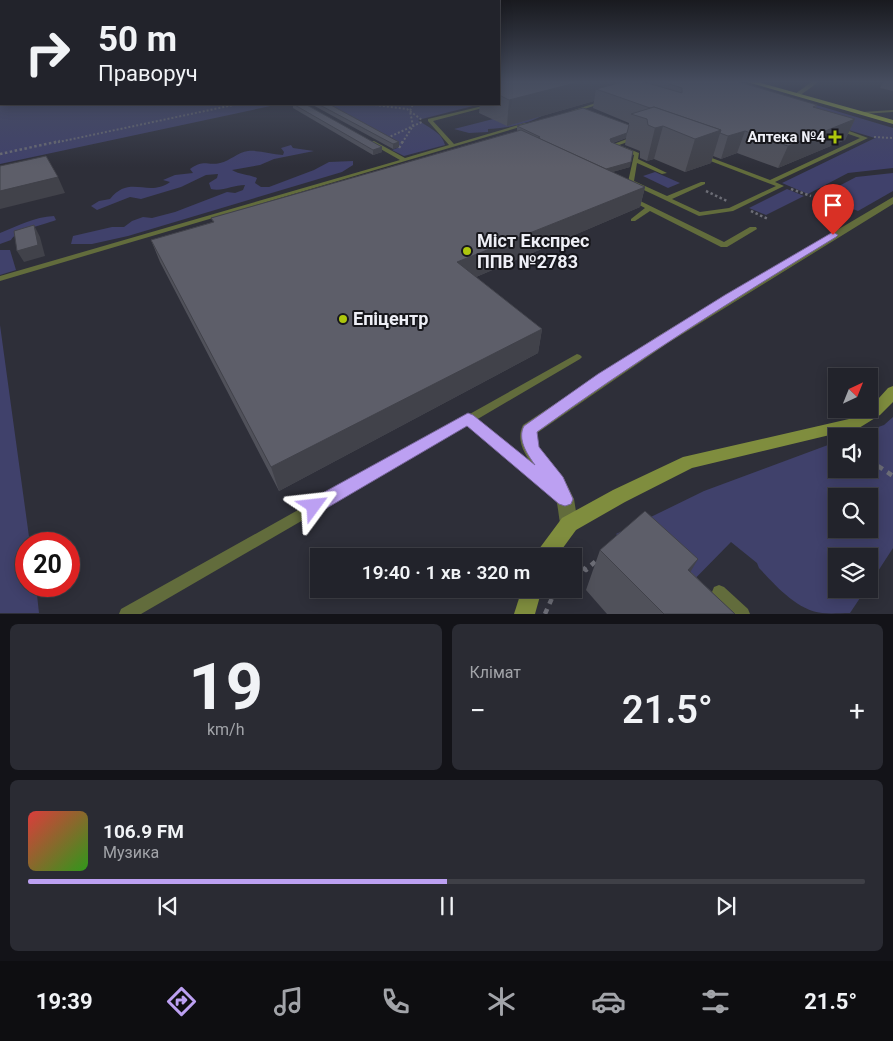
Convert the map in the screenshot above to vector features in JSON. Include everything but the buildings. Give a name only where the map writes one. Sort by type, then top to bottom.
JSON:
[{"type":"main road","points":[[850,110],[893,122]]},
{"type":"street","points":[[569,524],[565,499],[557,482],[532,448],[529,430],[603,378],[728,297],[893,200]]},
{"type":"street","points":[[552,548],[569,524],[619,496],[689,462],[853,424],[874,411],[893,392]]},
{"type":"street","points":[[524,614],[529,598]]},
{"type":"lane","points":[[452,145],[430,120],[468,110]]},
{"type":"lane","points":[[566,113],[577,110]]},
{"type":"lane","points":[[585,110],[590,112]]},
{"type":"lane","points":[[862,113],[893,111]]},
{"type":"lane","points":[[0,280],[403,159],[534,122]]},
{"type":"lane","points":[[770,182],[865,138],[835,127]]},
{"type":"lane","points":[[647,134],[614,145],[637,154],[631,182],[699,214],[731,210],[780,186]]},
{"type":"lane","points":[[367,139],[403,159]]},
{"type":"lane","points":[[699,154],[780,186]]},
{"type":"lane","points":[[635,160],[664,173]]},
{"type":"lane","points":[[666,199],[704,183]]},
{"type":"lane","points":[[624,195],[724,245],[753,229]]},
{"type":"lane","points":[[633,220],[650,208]]},
{"type":"lane","points":[[126,614],[577,357]]},
{"type":"lane","points":[[468,418],[565,499]]},
{"type":"lane","points":[[719,592],[743,614]]},
{"type":"path","points":[[0,154],[211,110]]},
{"type":"path","points":[[375,144],[424,122],[407,110]]},
{"type":"path","points":[[394,154],[413,126],[410,111]]},
{"type":"path","points":[[879,137],[888,133]]},
{"type":"path","points":[[863,136],[893,139]]},
{"type":"path","points":[[780,186],[811,196]]},
{"type":"path","points":[[740,206],[768,219]]},
{"type":"path","points":[[878,466],[893,476]]},
{"type":"path","points":[[582,567],[586,570],[606,553]]},
{"type":"path","points":[[545,614],[552,598]]},
{"type":"shaded area","points":[[0,110],[254,110],[0,164]]},
{"type":"shaded area","points":[[334,110],[459,110],[418,120],[438,133],[445,145],[404,156],[392,150],[400,147]]},
{"type":"shaded area","points":[[796,110],[832,110],[893,128],[893,168],[848,173],[808,194],[782,183],[875,138],[789,112]]},
{"type":"shaded area","points":[[546,113],[534,120],[510,127],[488,129],[488,132],[469,133],[454,129],[501,117]]},
{"type":"shaded area","points":[[291,145],[293,148],[314,151],[232,170],[257,178],[255,183],[261,187],[269,187],[314,170],[329,162],[353,161],[353,165],[342,172],[128,236],[92,244],[71,244],[73,236],[112,227],[124,227],[132,221],[143,217],[152,218],[175,212],[227,192],[235,193],[243,190],[245,185],[219,190],[211,189],[209,183],[217,178],[218,174],[206,175],[181,187],[141,199],[130,197],[97,210],[91,206],[99,201],[110,199],[117,192],[125,188],[154,188],[162,186],[170,182],[163,180],[175,175],[193,173],[190,169],[199,164],[220,163],[248,151],[283,155],[284,152],[281,148]]},
{"type":"shaded area","points":[[655,172],[680,183],[668,188],[643,176]]},
{"type":"shaded area","points":[[893,173],[893,191],[858,211],[820,196],[856,177]]},
{"type":"shaded area","points":[[787,189],[804,196],[766,215],[749,208]]},
{"type":"shaded area","points":[[54,216],[56,220],[25,230],[14,236],[11,240],[0,244],[0,233],[33,220]]},
{"type":"shaded area","points":[[0,250],[10,250],[16,270],[0,275]]},
{"type":"shaded area","points":[[0,325],[28,532],[15,532],[15,597],[37,597],[39,613],[0,613]]},
{"type":"shaded area","points":[[893,417],[893,548],[878,571],[878,548],[828,548],[828,598],[860,598],[850,613],[822,613],[804,607],[780,589],[759,568],[757,563],[731,542],[679,595],[616,534],[704,491],[828,445],[828,478],[878,478],[878,428],[876,428],[884,425]]},
{"type":"place","name":"Аптека №4","points":[[835,137]]},
{"type":"place","name":"Міст Експрес ППВ №2783","points":[[467,251]]},
{"type":"place","name":"Епіцентр","points":[[343,319]]},
{"type":"route","points":[[314,506],[468,418],[565,499],[557,482],[532,448],[529,430],[603,378],[728,297],[833,235]]}]
